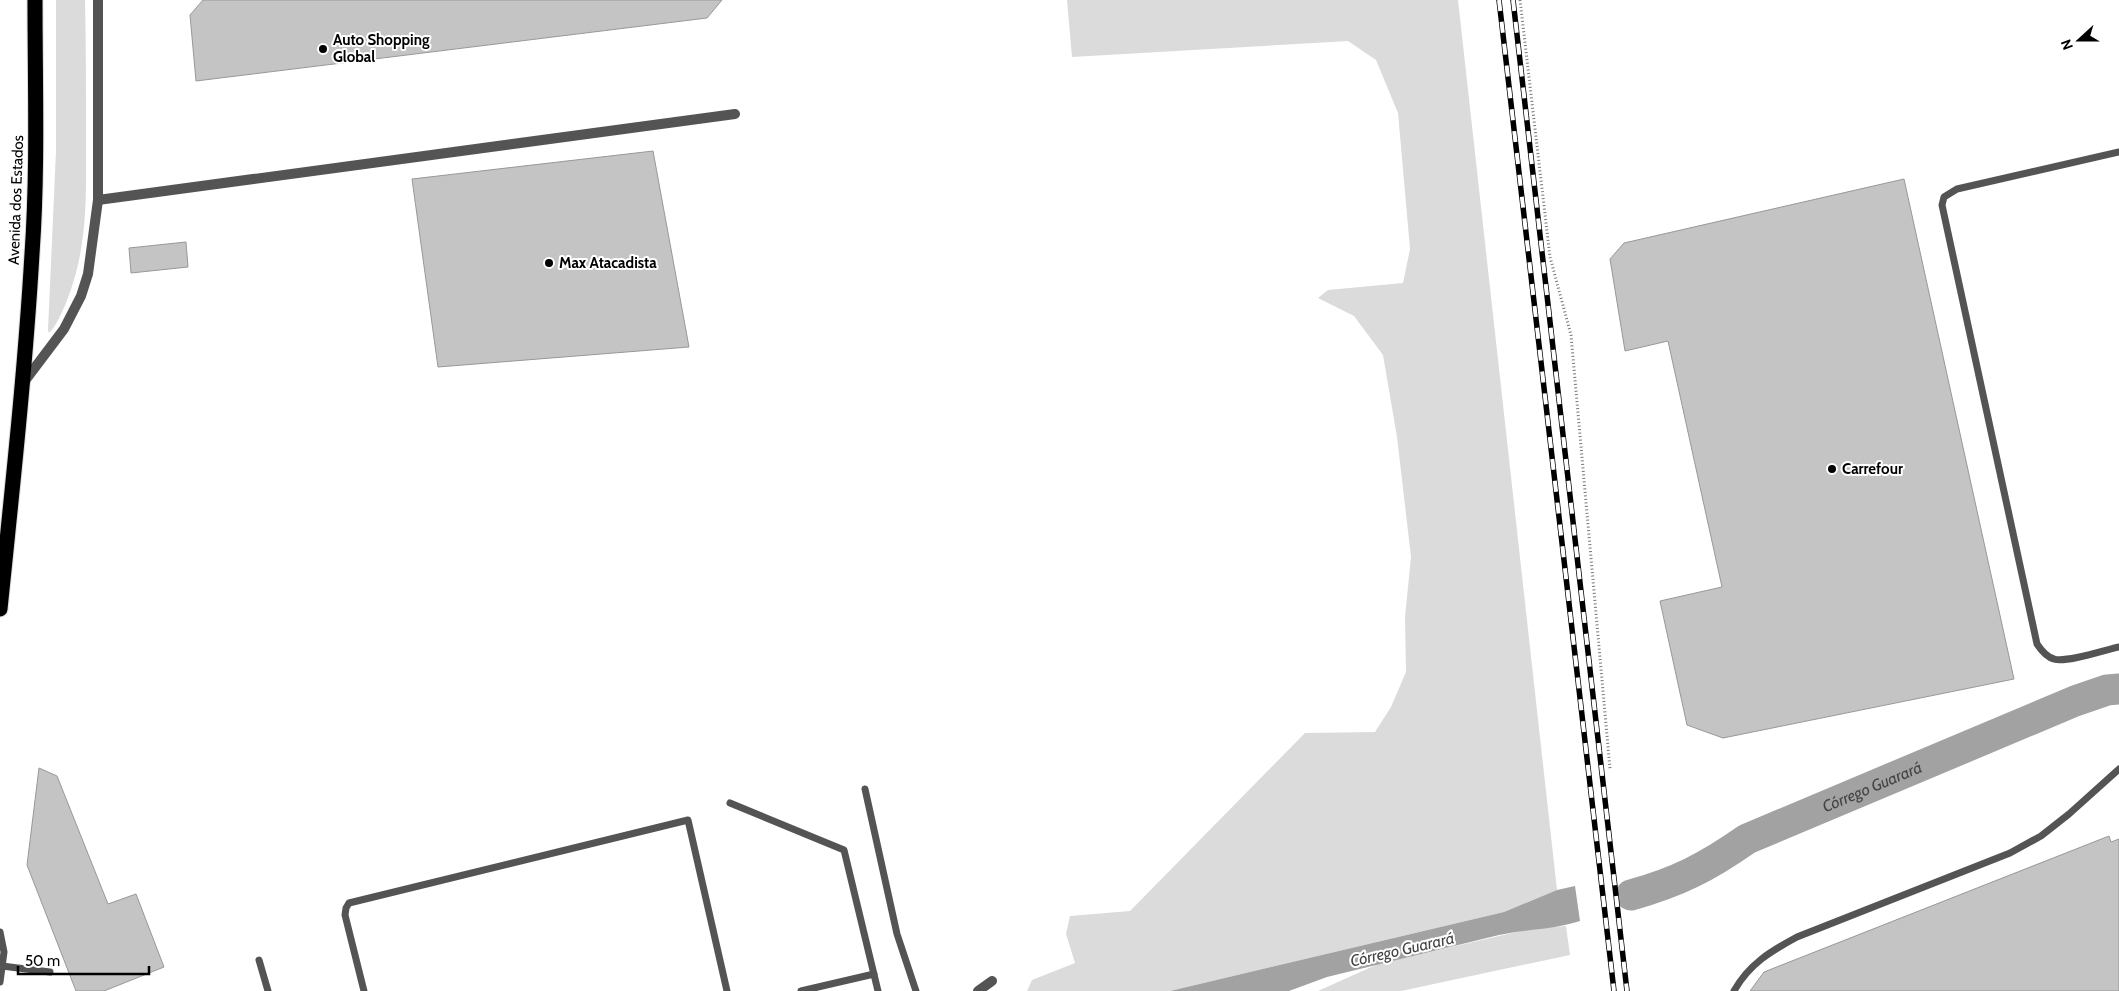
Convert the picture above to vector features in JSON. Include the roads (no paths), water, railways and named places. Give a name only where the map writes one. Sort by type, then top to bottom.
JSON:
[{"type":"highway","name":"Avenida dos Estados","points":[[0,609],[22,383],[32,253],[36,174],[35,0]]},
{"type":"street","points":[[22,383],[64,329],[81,296],[88,274],[98,200],[98,0]]},
{"type":"street","points":[[98,200],[735,114]]},
{"type":"street","points":[[978,991],[992,981]]},
{"type":"lane","points":[[2119,152],[1956,189],[1944,197],[1942,204],[2037,644],[2044,653],[2053,659],[2063,660],[2119,647]]},
{"type":"lane","points":[[1734,991],[1742,977],[1766,953],[1797,937],[2010,853],[2041,836],[2069,814],[2119,769]]},
{"type":"lane","points":[[865,789],[897,934],[916,991]]},
{"type":"lane","points":[[730,803],[844,850],[878,991]]},
{"type":"lane","points":[[364,991],[345,915],[349,903],[688,820],[727,991]]},
{"type":"lane","points":[[0,932],[4,944],[0,982]]},
{"type":"lane","points":[[259,960],[268,991]]},
{"type":"lane","points":[[2,966],[50,972]]},
{"type":"lane","points":[[801,991],[874,974]]},
{"type":"water","points":[[1575,886],[1580,921],[1570,924],[1499,935],[1327,977],[1289,991],[1170,991],[1504,912],[1557,890]]},
{"type":"waterway","name":"Córrego Guarará","points":[[1631,895],[1692,873],[1747,839],[2075,701],[2107,690],[2119,689]]},
{"type":"railway","points":[[1499,0],[1614,991]]},
{"type":"railway","points":[[1513,0],[1627,991]]},
{"type":"place","name":"Auto Shopping Global","points":[[323,49]]},
{"type":"place","name":"Max Atacadista","points":[[549,263]]},
{"type":"place","name":"Carrefour","points":[[1832,469]]}]
